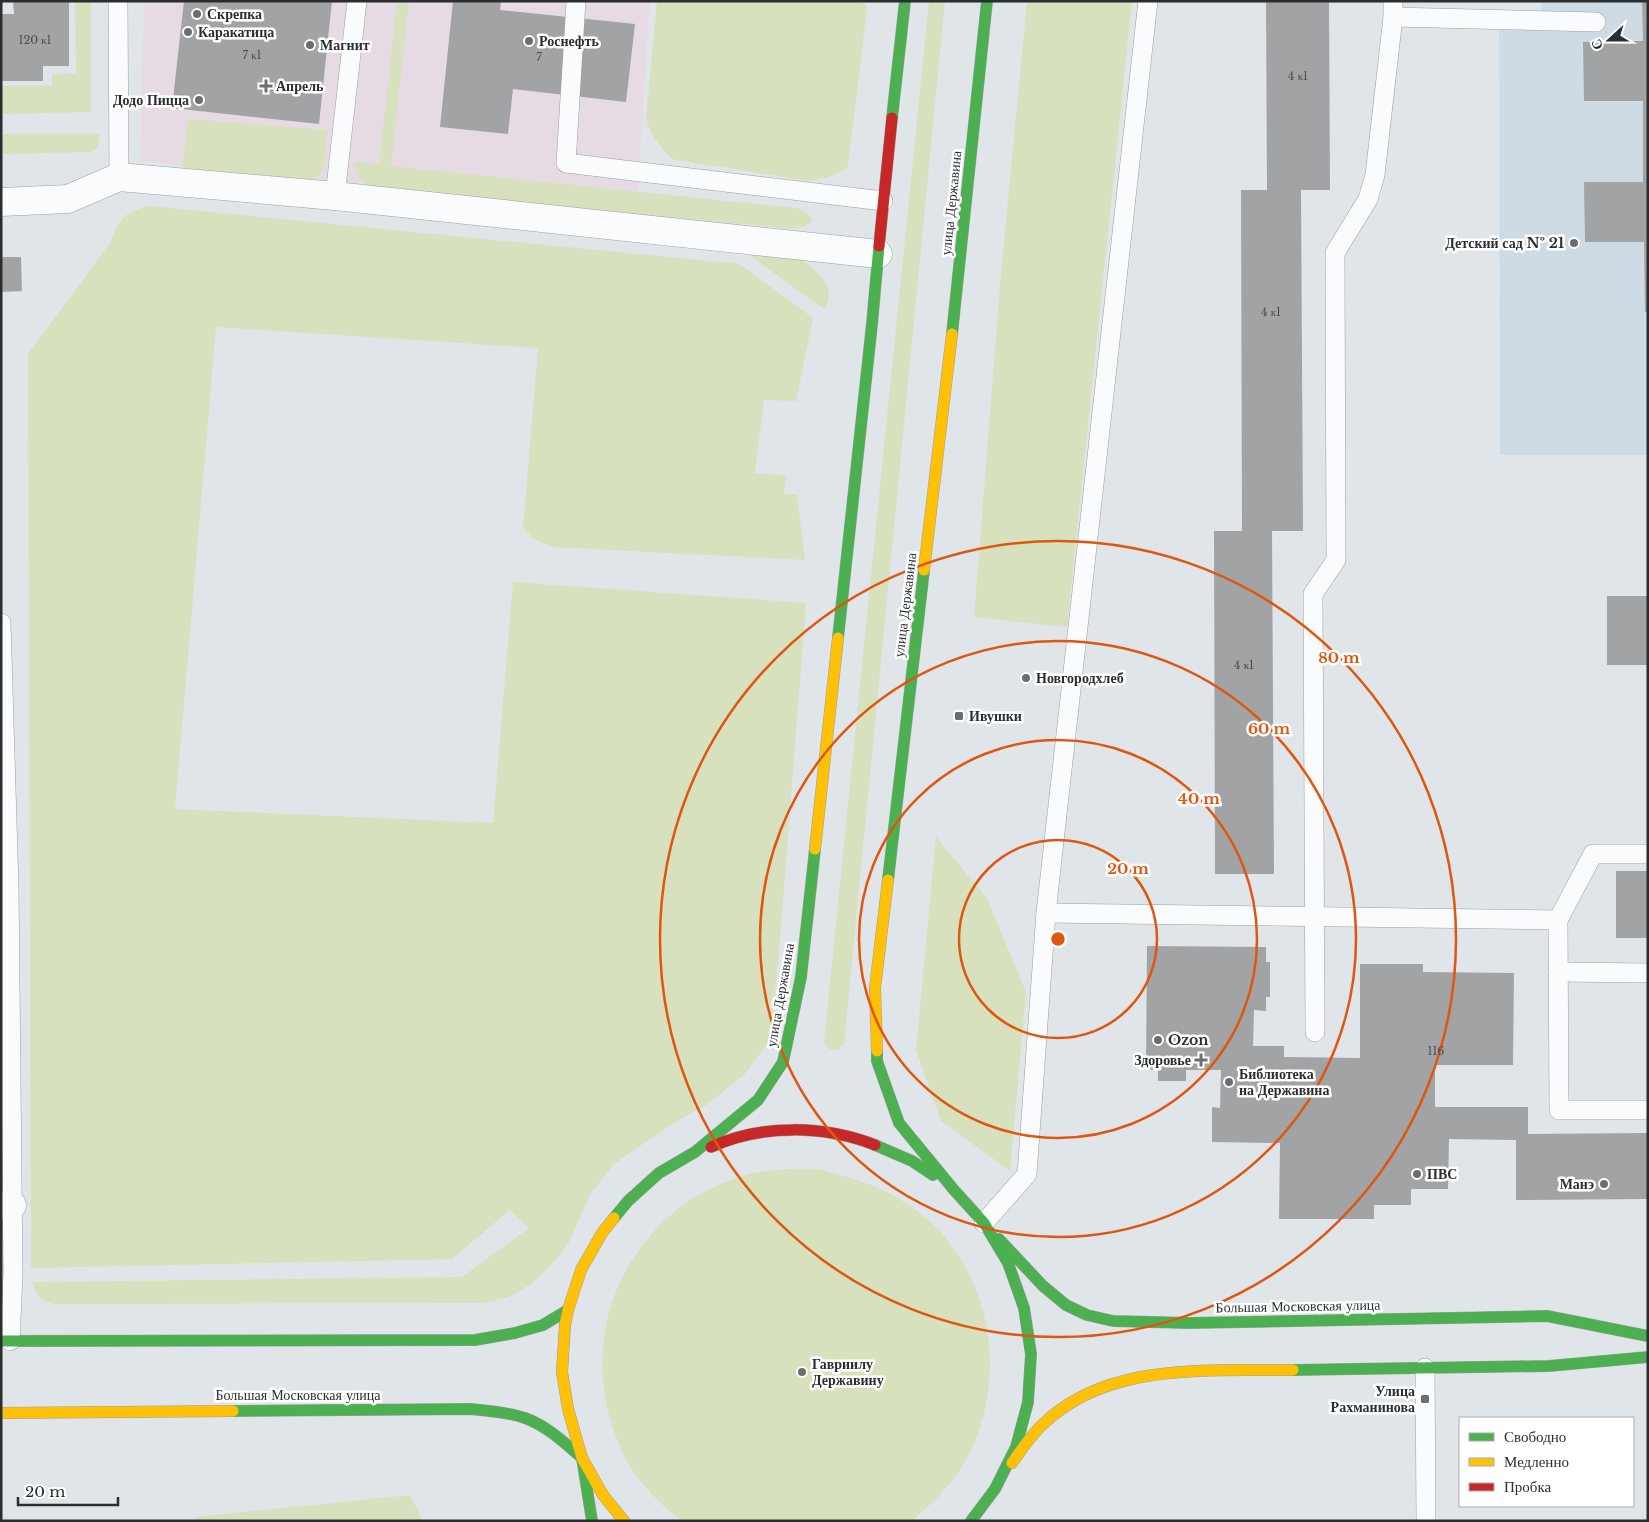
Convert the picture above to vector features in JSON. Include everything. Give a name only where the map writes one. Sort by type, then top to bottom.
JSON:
[{"type":"main road","name":"улица Державина","points":[[624,1521],[602,1495],[582,1458],[568,1409],[562,1372],[565,1326],[568,1310],[581,1270],[602,1233],[612,1220],[628,1201],[659,1173],[695,1152],[758,1100],[783,1062],[801,977],[905,1]]},
{"type":"main road","name":"улица Державина","points":[[970,1521],[995,1489],[1016,1447],[1028,1402],[1031,1354],[1024,1308],[1008,1263],[984,1223],[899,1123],[877,1061],[875,988],[952,331],[987,1]]},
{"type":"main road","name":"улица Державина","points":[[695,1152],[739,1136],[784,1130],[830,1132],[884,1147],[917,1163],[954,1190]]},
{"type":"main road","name":"Большая Московская улица","points":[[984,1223],[1043,1286],[1066,1305],[1087,1315],[1113,1321],[1189,1323],[1548,1316],[1648,1336]]},
{"type":"main road","points":[[6,1341],[475,1340],[543,1326],[568,1310]]},
{"type":"main road","points":[[995,1489],[1026,1441],[1044,1423],[1065,1407],[1085,1395],[1128,1379],[1149,1374],[1172,1372],[1549,1366],[1648,1357]]},
{"type":"main road","name":"Большая Московская улица","points":[[1,1413],[471,1409],[515,1416],[538,1424],[557,1436],[582,1458]]},
{"type":"main road","points":[[582,1458],[592,1521]]},
{"type":"street","points":[[1,202],[68,199],[119,176],[335,196],[878,254]]},
{"type":"lane","points":[[118,1],[119,176]]},
{"type":"lane","points":[[335,196],[357,1]]},
{"type":"lane","points":[[576,1],[566,163],[883,200]]},
{"type":"lane","points":[[984,1223],[1027,1174],[1046,913],[1148,1]]},
{"type":"lane","points":[[1315,1032],[1313,594],[1336,560],[1335,253],[1368,199],[1375,175],[1393,9],[1596,22]]},
{"type":"lane","points":[[1,623],[9,887],[6,1205],[13,1273],[6,1341]]},
{"type":"lane","points":[[1648,854],[1593,854],[1558,920],[1560,1110],[1648,1110]]},
{"type":"lane","points":[[1046,913],[1558,920]]},
{"type":"lane","points":[[1558,972],[1648,973]]},
{"type":"lane","points":[[1425,1368],[1426,1520]]},
{"type":"shaded area","points":[[144,1],[650,1],[636,214],[140,161]]},
{"type":"shaded area","name":"Детский сад № 21","points":[[1541,1],[1648,1],[1648,455],[1500,455],[1499,30],[1541,29]]},
{"type":"green space","points":[[75,1],[91,1],[91,112],[1,114],[1,86],[52,85],[52,74],[76,73]]},
{"type":"green space","points":[[397,1],[409,1],[391,166],[796,208],[809,214],[812,222],[795,229],[378,190],[373,188],[359,176],[353,162],[379,164]]},
{"type":"green space","points":[[657,1],[863,1],[867,8],[848,166],[834,175],[807,181],[672,159],[656,140],[646,118]]},
{"type":"green space","points":[[929,1],[945,1],[844,1044],[837,1050],[829,1049],[824,1042]]},
{"type":"green space","points":[[1027,1],[1132,1],[1067,627],[974,617],[1001,273]]},
{"type":"green space","points":[[188,119],[328,130],[323,169],[318,176],[306,183],[182,172]]},
{"type":"green space","points":[[1,134],[99,134],[98,148],[91,152],[1,154]]},
{"type":"green space","points":[[149,206],[740,264],[813,318],[796,401],[764,400],[755,473],[786,475],[784,494],[797,495],[805,560],[553,547],[534,539],[523,528],[538,348],[216,327],[175,809],[493,823],[513,582],[806,603],[778,965],[770,1040],[744,1075],[706,1105],[672,1124],[614,1164],[591,1193],[568,1244],[551,1265],[531,1284],[511,1296],[484,1303],[54,1304],[39,1297],[32,1282],[462,1277],[529,1228],[510,1210],[452,1259],[31,1268],[28,354],[110,243],[120,222],[128,214]]},
{"type":"green space","points":[[746,253],[784,255],[806,263],[821,276],[826,284],[829,292],[828,301],[824,309]]},
{"type":"green space","points":[[936,837],[987,898],[1026,992],[1010,1171],[941,1121],[916,1050]]},
{"type":"green space","points":[[787,1169],[819,1170],[849,1178],[873,1186],[906,1203],[927,1219],[951,1244],[969,1273],[981,1304],[988,1338],[990,1371],[986,1405],[976,1438],[961,1468],[945,1490],[912,1521],[682,1521],[659,1502],[639,1479],[627,1461],[615,1435],[605,1398],[602,1367],[604,1337],[610,1308],[621,1280],[636,1254],[656,1230],[679,1208],[702,1193],[746,1175]]},
{"type":"green space","points":[[410,1495],[423,1521],[195,1521],[195,1517]]},
{"type":"building","points":[[13,1],[69,1],[69,66],[43,66],[43,81],[1,81],[1,14],[14,14]]},
{"type":"building","points":[[184,1],[332,1],[319,124],[172,108]]},
{"type":"building","points":[[453,1],[501,1],[500,10],[635,24],[626,102],[513,89],[508,134],[440,127]]},
{"type":"building","points":[[1266,1],[1329,1],[1330,190],[1301,190],[1303,531],[1272,531],[1274,874],[1215,874],[1214,531],[1242,531],[1241,190],[1267,190]]},
{"type":"building","points":[[1642,1],[1648,1],[1648,312],[1645,312],[1644,242],[1585,242],[1584,182],[1643,182],[1643,101],[1584,101],[1583,42],[1643,41]]},
{"type":"building","points":[[1,257],[21,257],[22,291],[1,292]]},
{"type":"building","points":[[1607,596],[1648,596],[1648,665],[1607,665]]},
{"type":"building","points":[[1616,871],[1648,871],[1648,938],[1616,938]]},
{"type":"building","points":[[1147,946],[1266,947],[1266,962],[1270,962],[1270,997],[1266,997],[1266,1011],[1254,1010],[1253,1046],[1284,1046],[1284,1057],[1360,1058],[1360,964],[1423,964],[1423,972],[1514,973],[1513,1065],[1435,1065],[1435,1107],[1528,1107],[1528,1134],[1648,1133],[1648,1199],[1516,1200],[1516,1140],[1449,1139],[1448,1189],[1411,1189],[1411,1205],[1374,1205],[1374,1219],[1279,1219],[1280,1143],[1212,1142],[1212,1107],[1220,1108],[1221,1070],[1186,1070],[1186,1081],[1158,1081],[1158,1070],[1146,1069]]},
{"type":"traffic: fast","points":[[892,118],[905,1]]},
{"type":"traffic: fast","points":[[952,334],[987,1]]},
{"type":"traffic: fast","points":[[838,638],[879,246]]},
{"type":"traffic: fast","points":[[888,880],[924,570]]},
{"type":"traffic: fast","points":[[614,1218],[628,1201],[659,1173],[695,1152],[758,1100],[783,1062],[801,977],[815,849]]},
{"type":"traffic: fast","points":[[877,1051],[877,1061],[899,1123],[984,1223],[1008,1263],[1024,1308],[1031,1354],[1028,1402],[1016,1447],[995,1489],[971,1521]]},
{"type":"traffic: fast","points":[[875,1145],[912,1161],[933,1175]]},
{"type":"traffic: fast","points":[[999,1239],[1043,1286],[1066,1305],[1087,1315],[1113,1321],[1189,1323],[1547,1316],[1648,1336]]},
{"type":"traffic: fast","points":[[1,1341],[475,1340],[515,1333],[543,1325],[568,1310]]},
{"type":"traffic: fast","points":[[1293,1370],[1549,1366],[1648,1357]]},
{"type":"traffic: fast","points":[[233,1411],[471,1409],[519,1416],[533,1421],[548,1430],[582,1458],[592,1521]]},
{"type":"traffic: slow","points":[[924,570],[952,334]]},
{"type":"traffic: slow","points":[[815,849],[838,638]]},
{"type":"traffic: slow","points":[[877,1051],[875,988],[888,880]]},
{"type":"traffic: slow","points":[[614,1218],[602,1233],[581,1270],[565,1325],[562,1372],[568,1409],[582,1458],[603,1495],[624,1521]]},
{"type":"traffic: slow","points":[[1012,1463],[1040,1427],[1066,1406],[1095,1390],[1126,1380],[1159,1374],[1193,1371],[1293,1370]]},
{"type":"traffic: slow","points":[[1,1413],[233,1411]]},
{"type":"traffic: jam","points":[[879,246],[892,118]]},
{"type":"traffic: jam","points":[[711,1147],[751,1134],[793,1130],[835,1134],[875,1145]]},
{"type":"place","name":"Скрепка","points":[[197,14]]},
{"type":"place","name":"Каракатица","points":[[188,32]]},
{"type":"place","name":"Роснефть","points":[[529,41]]},
{"type":"place","name":"Магнит","points":[[310,45]]},
{"type":"place","name":"Апрель","points":[[266,86]]},
{"type":"place","name":"Додо Пицца","points":[[199,100]]},
{"type":"place","name":"Детский сад № 21","points":[[1574,243]]},
{"type":"place","name":"Новгородхлеб","points":[[1026,678]]},
{"type":"place","name":"Ивушки","points":[[959,716]]},
{"type":"place","name":"Ozon","points":[[1158,1040]]},
{"type":"place","name":"Здоровье","points":[[1201,1060]]},
{"type":"place","name":"Библиотека на Державина","points":[[1229,1082]]},
{"type":"place","name":"ПВС","points":[[1417,1174]]},
{"type":"place","name":"Манэ","points":[[1604,1184]]},
{"type":"place","name":"Гавриилу Державину","points":[[802,1372]]},
{"type":"place","name":"Улица Рахманинова","points":[[1425,1399]]}]
